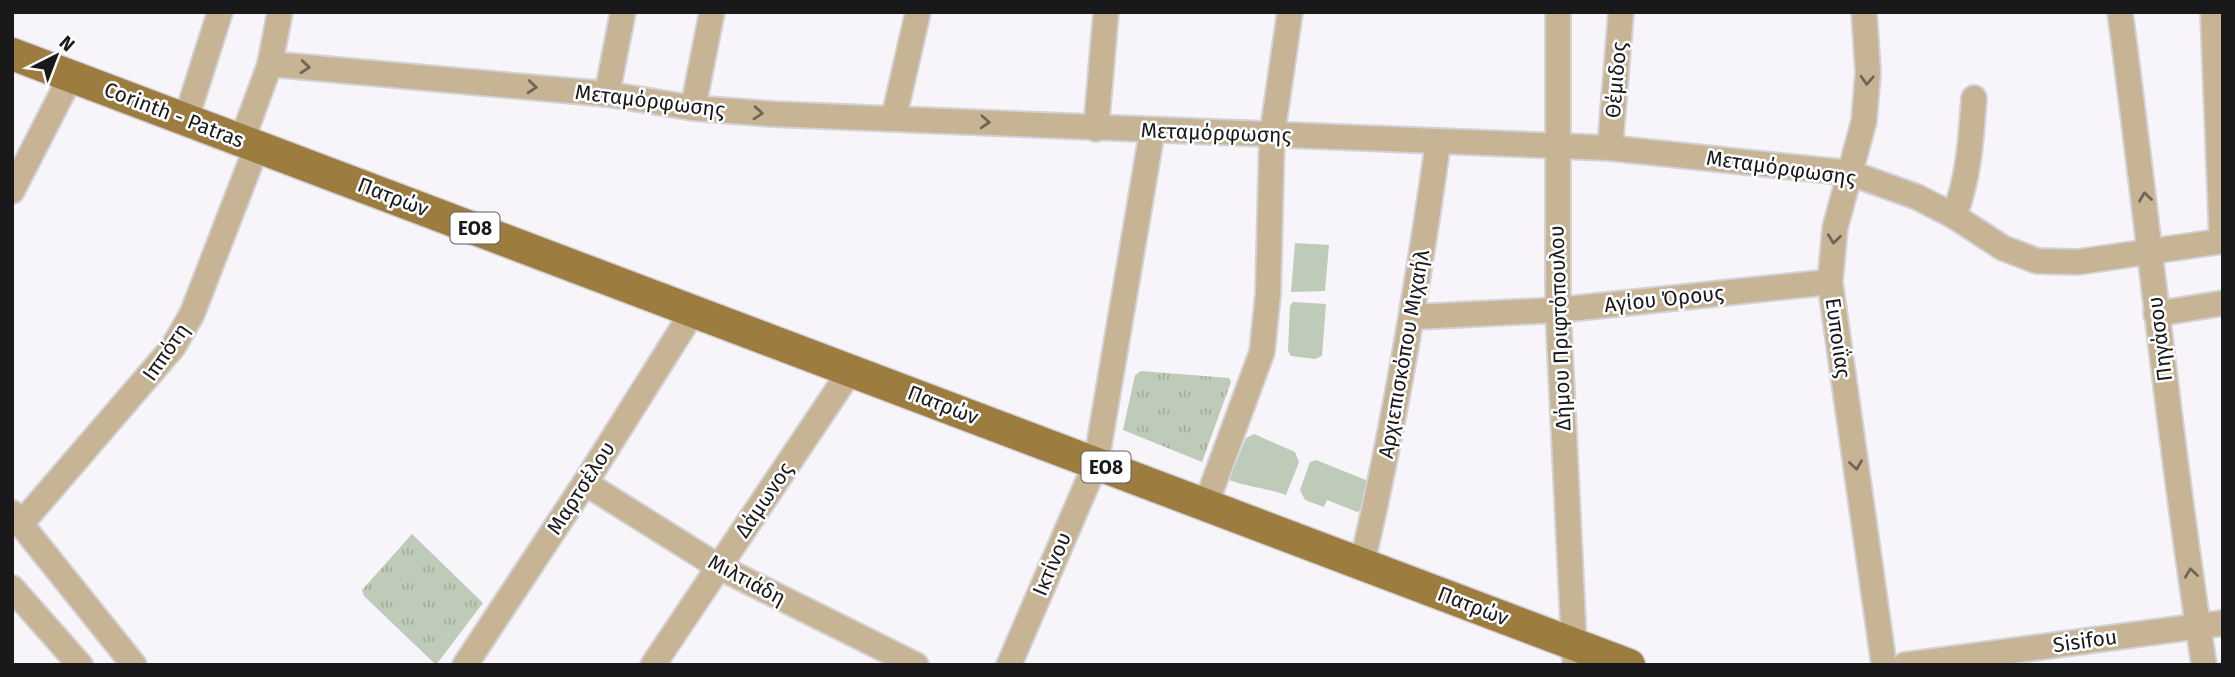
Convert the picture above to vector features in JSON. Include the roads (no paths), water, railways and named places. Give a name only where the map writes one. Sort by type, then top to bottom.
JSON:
[{"type":"main road","name":"Corinth - Patras","points":[[12,54],[250,143]]},
{"type":"main road","name":"Πατρών","points":[[250,143],[1362,563],[1574,654],[1629,665]]},
{"type":"street","points":[[186,119],[220,12]]},
{"type":"street","points":[[250,143],[280,12]]},
{"type":"street","points":[[607,94],[623,12]]},
{"type":"street","points":[[693,108],[712,12]]},
{"type":"street","points":[[894,117],[918,12]]},
{"type":"street","points":[[1097,129],[1106,12]]},
{"type":"street","points":[[1206,505],[1262,352],[1268,294],[1272,135],[1290,12]]},
{"type":"street","name":"Δήμου Πριφτόπουλου","points":[[1558,12],[1558,310],[1574,654]]},
{"type":"street","name":"Θέμιδος","points":[[1610,148],[1621,12]]},
{"type":"street","name":"Ευποιΐας","points":[[1864,12],[1868,72],[1864,121],[1835,228],[1830,282],[1884,665]]},
{"type":"street","name":"Πηγάσου","points":[[2120,12],[2152,250],[2156,314],[2204,665]]},
{"type":"street","points":[[2213,12],[2222,241]]},
{"type":"street","name":"Μεταμόρφωσης","points":[[270,64],[607,94],[693,108],[772,114],[894,117],[1152,132],[1438,143],[1556,143],[1850,173],[1917,197],[1954,216],[2003,248],[2037,261],[2078,262],[2222,241]]},
{"type":"street","points":[[12,191],[71,76]]},
{"type":"street","points":[[1954,216],[1967,167],[1974,98]]},
{"type":"street","name":"Ικτίνου","points":[[1009,665],[1096,463],[1152,132]]},
{"type":"street","name":"Ιππότη","points":[[17,519],[173,347],[192,314],[250,143]]},
{"type":"street","name":"Αρχιεπισκόπου Μιχαήλ","points":[[1362,563],[1382,477],[1413,317],[1438,143]]},
{"type":"street","name":"Αγίου Όρους","points":[[1413,317],[1558,310],[1830,282]]},
{"type":"street","points":[[2156,314],[2223,303]]},
{"type":"street","name":"Μαρτσέλου","points":[[465,665],[585,483],[694,310]]},
{"type":"street","name":"Δάμωνος","points":[[653,665],[851,370]]},
{"type":"street","name":"Μιλτιάδη","points":[[585,483],[719,567],[916,665]]},
{"type":"street","points":[[17,519],[134,665]]},
{"type":"street","points":[[12,588],[80,665]]},
{"type":"street","name":"Sisifou","points":[[1905,665],[2223,623]]}]
